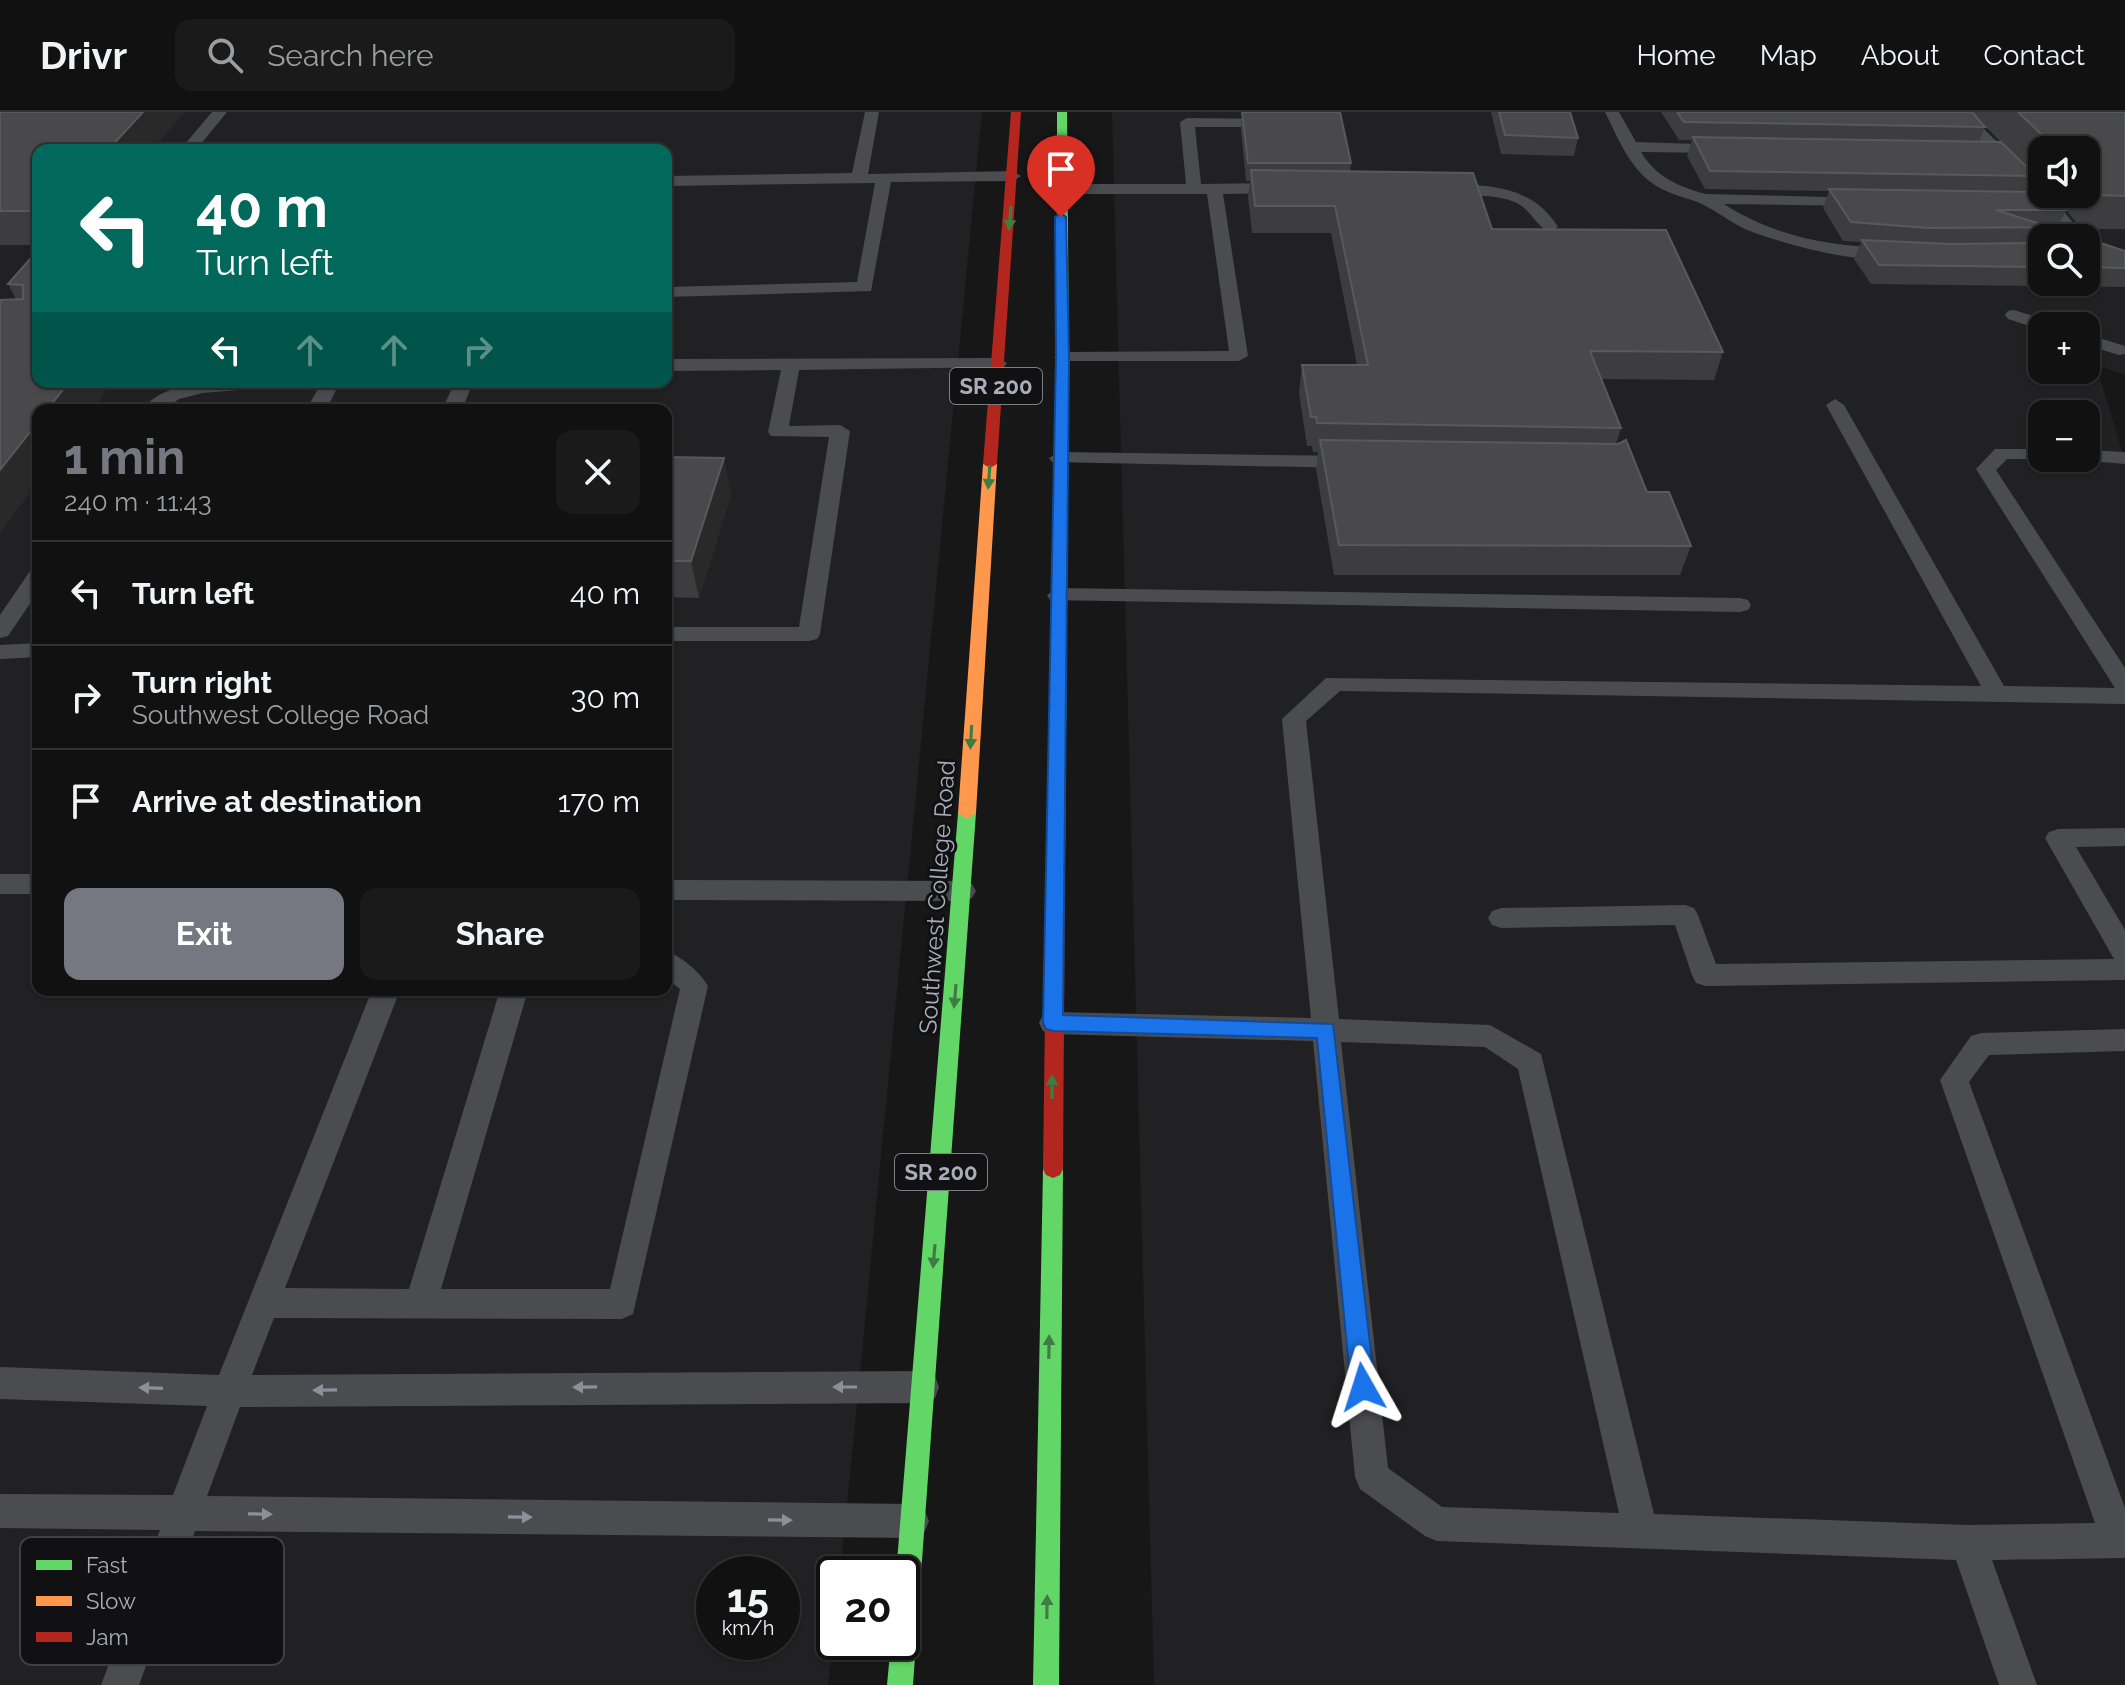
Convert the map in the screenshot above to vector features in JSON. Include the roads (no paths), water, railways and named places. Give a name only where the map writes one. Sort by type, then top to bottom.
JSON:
[{"type":"main road","name":"Southwest College Road","points":[[900,1685],[963,891],[975,659],[1016,112]]},
{"type":"main road","name":"SR 200","points":[[1046,1685],[1059,458],[1063,357],[1062,112]]},
{"type":"lane","points":[[193,144],[220,112]]},
{"type":"lane","points":[[859,178],[872,112]]},
{"type":"lane","points":[[1612,112],[1644,172],[1659,184],[1705,199],[1756,230],[1804,244],[1847,253],[1907,253]]},
{"type":"lane","points":[[1959,112],[2028,182]]},
{"type":"lane","points":[[1194,189],[1187,122],[1291,123]]},
{"type":"lane","points":[[1631,147],[1738,148]]},
{"type":"lane","points":[[1968,152],[1999,152]]},
{"type":"lane","points":[[672,181],[1013,176]]},
{"type":"lane","points":[[672,292],[865,287],[884,178]]},
{"type":"lane","points":[[1060,189],[1292,188]]},
{"type":"lane","points":[[1432,188],[1489,190],[1505,194],[1527,202],[1546,217],[1550,227]]},
{"type":"lane","points":[[1063,357],[1239,356],[1214,189]]},
{"type":"lane","points":[[1705,199],[1877,201]]},
{"type":"lane","points":[[2018,202],[2028,202]]},
{"type":"lane","points":[[2053,208],[2066,224]]},
{"type":"lane","points":[[2014,315],[2028,320]]},
{"type":"lane","points":[[2100,343],[2123,349]]},
{"type":"lane","points":[[672,365],[998,363]]},
{"type":"lane","points":[[672,634],[809,634],[840,431],[778,432],[791,364]]},
{"type":"lane","points":[[156,404],[189,389],[200,388]]},
{"type":"lane","points":[[1835,405],[1997,694]]},
{"type":"lane","points":[[2028,454],[2002,453],[1986,469],[2125,686]]},
{"type":"lane","points":[[2100,457],[2125,458]]},
{"type":"lane","points":[[1059,458],[1370,462]]},
{"type":"lane","points":[[0,631],[32,585]]},
{"type":"lane","points":[[1058,595],[1740,605]]},
{"type":"lane","points":[[0,652],[32,650]]},
{"type":"lane","points":[[2125,696],[1334,683],[1294,719],[1372,1477],[1437,1524],[1968,1543],[2122,1540],[1954,1080],[1981,1044],[2125,1040]]},
{"type":"lane","points":[[2125,837],[2058,838],[2125,954]]},
{"type":"lane","points":[[0,884],[32,884]]},
{"type":"lane","points":[[672,890],[963,891]]},
{"type":"lane","points":[[1501,918],[1685,915],[1706,975],[2125,969]]},
{"type":"lane","points":[[264,1303],[622,1304],[694,986],[672,967]]},
{"type":"lane","points":[[173,1537],[384,996]]},
{"type":"lane","points":[[421,1303],[512,996]]},
{"type":"lane","points":[[1053,1023],[1490,1036],[1531,1062],[1641,1531]]},
{"type":"lane","points":[[0,1383],[229,1391],[923,1387]]},
{"type":"lane","points":[[0,1511],[912,1521]]},
{"type":"lane","points":[[1968,1543],[2018,1685]]},
{"type":"lane","points":[[120,1685],[127,1665]]}]
